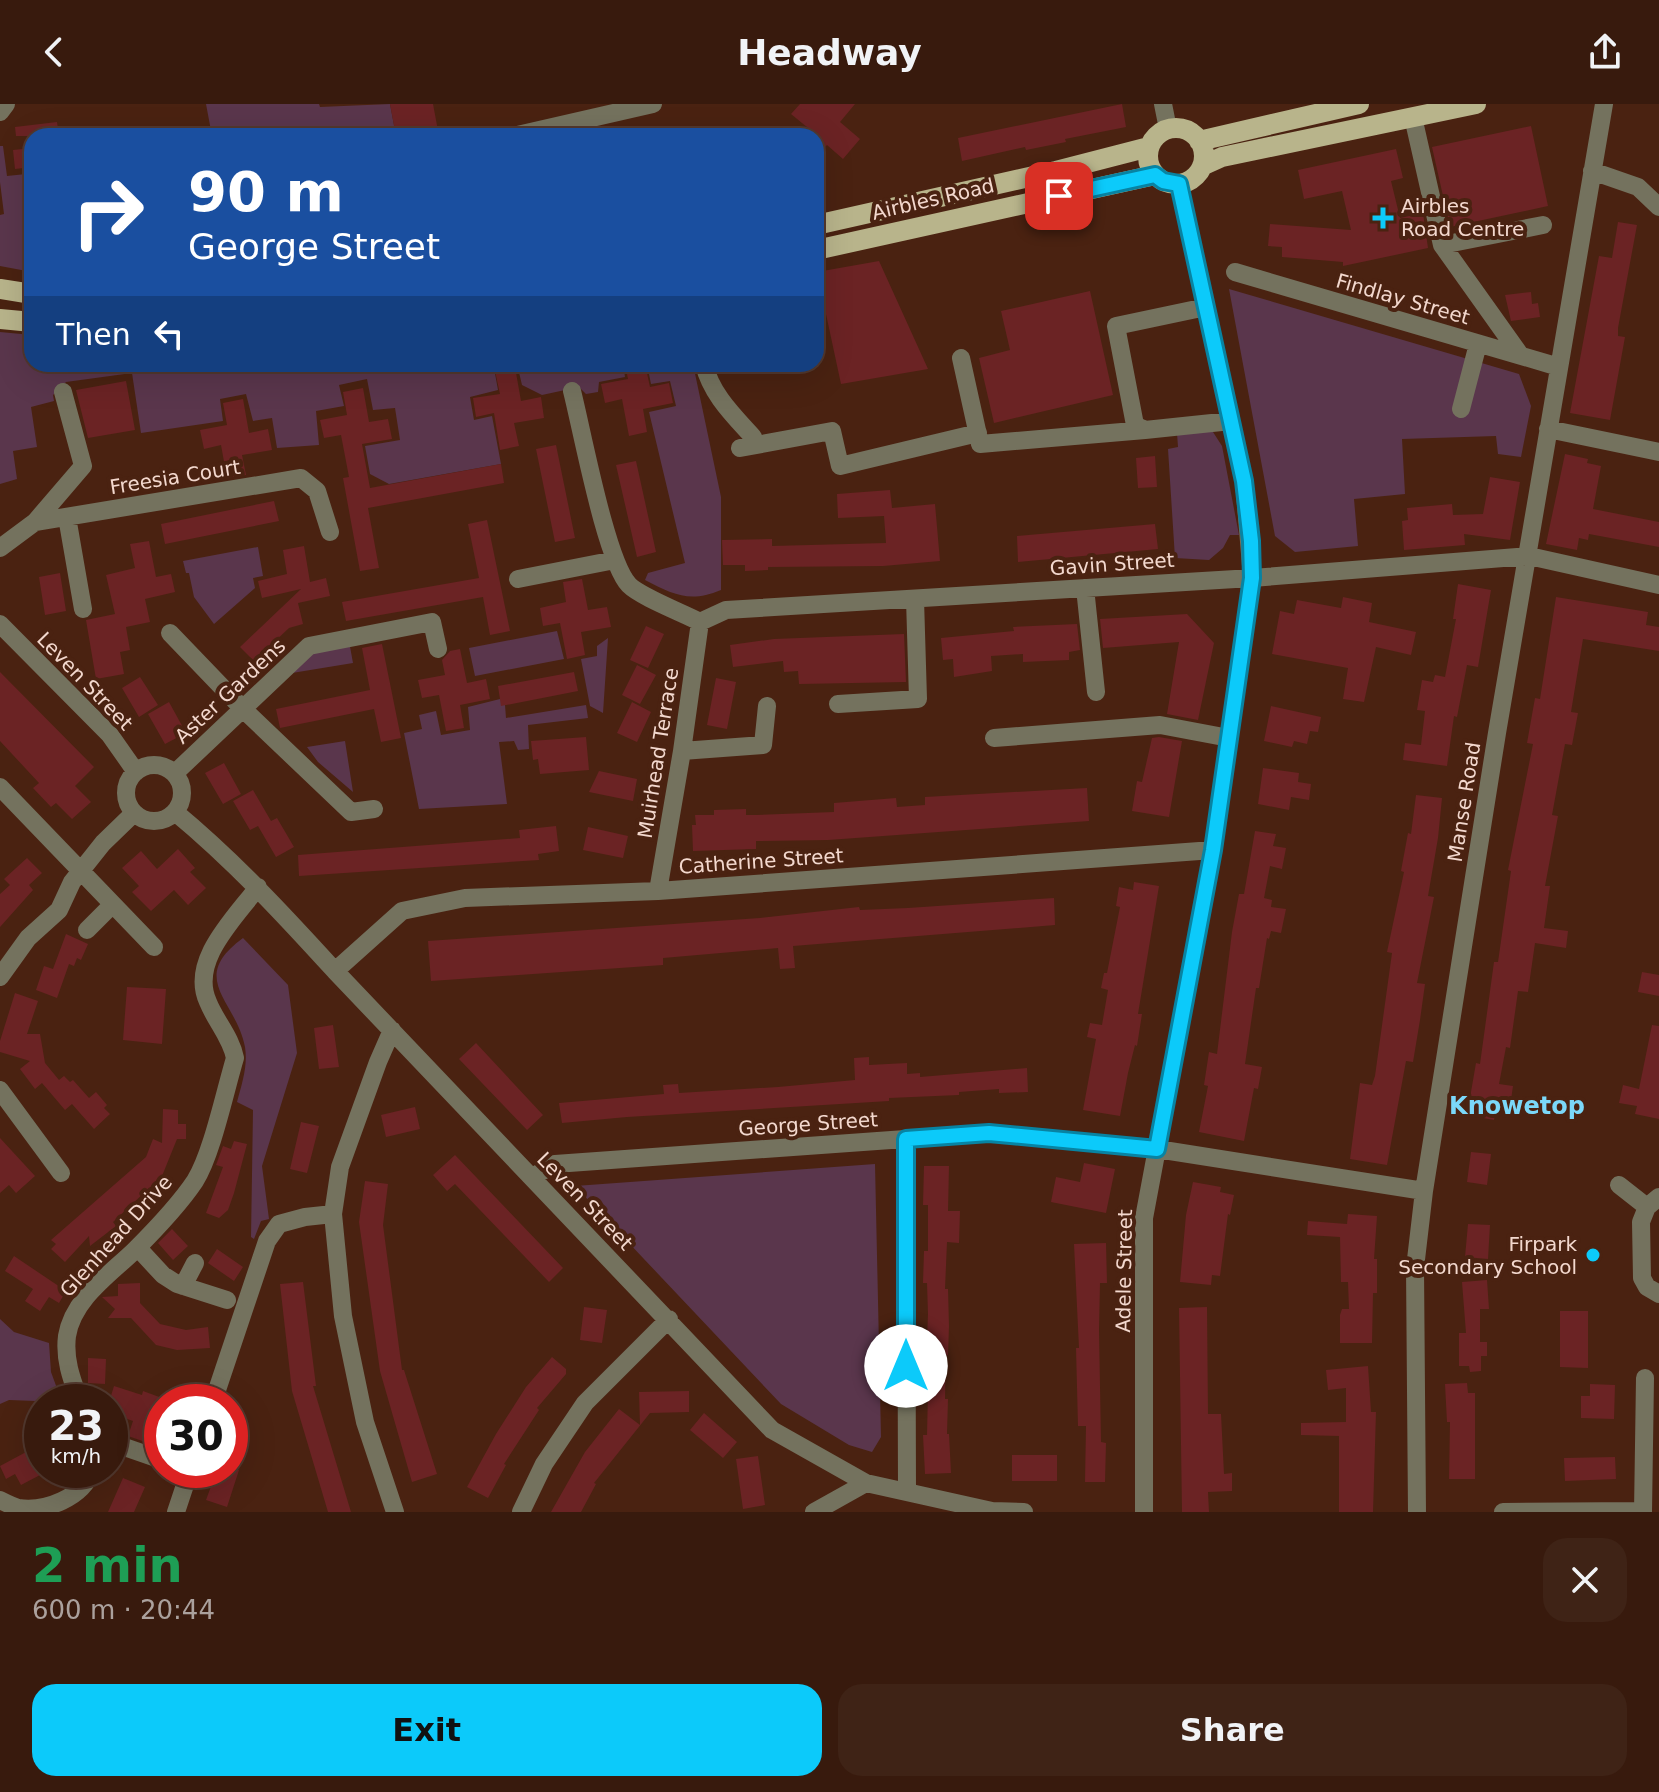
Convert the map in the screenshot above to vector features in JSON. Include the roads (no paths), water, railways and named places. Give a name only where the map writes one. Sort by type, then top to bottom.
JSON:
[{"type":"main road","points":[[1199,141],[1331,107],[1359,104]]},
{"type":"main road","points":[[1149,147],[1149,165],[1155,175],[1163,181],[1179,184],[1195,176],[1202,166],[1222,157],[1476,104]]},
{"type":"main road","points":[[1168,129],[1188,132],[1199,141],[1203,152],[1202,166]]},
{"type":"main road","name":"Airbles Road","points":[[824,223],[1149,147],[1158,135],[1168,129]]},
{"type":"main road","name":"Airbles Road","points":[[824,248],[1155,175]]},
{"type":"main road","points":[[0,289],[24,293]]},
{"type":"main road","points":[[0,319],[24,321]]},
{"type":"street","points":[[0,112],[6,104]]},
{"type":"street","points":[[548,128],[653,104]]},
{"type":"street","points":[[1163,104],[1168,129]]},
{"type":"street","name":"Manse Road","points":[[1417,1512],[1415,1268],[1424,1191],[1497,733],[1604,104]]},
{"type":"street","points":[[1413,117],[1442,245],[1521,356]]},
{"type":"street","points":[[1592,171],[1638,187],[1659,207]]},
{"type":"street","name":"Adele Street","points":[[1144,1512],[1144,1218],[1213,850],[1252,578],[1244,481],[1179,184]]},
{"type":"street","points":[[1442,245],[1543,225]]},
{"type":"street","name":"Findlay Street","points":[[1235,272],[1559,367]]},
{"type":"street","points":[[1145,430],[1135,425],[1116,326],[1206,307]]},
{"type":"street","points":[[1461,409],[1478,344]]},
{"type":"street","points":[[961,358],[980,444],[1231,421]]},
{"type":"street","points":[[706,372],[708,382],[747,443],[832,431],[840,466],[978,433]]},
{"type":"street","points":[[572,391],[620,573],[631,587],[700,622]]},
{"type":"street","points":[[35,522],[83,466],[63,392]]},
{"type":"street","points":[[1548,429],[1659,452]]},
{"type":"street","name":"Freesia Court","points":[[0,548],[35,522],[301,478],[317,491],[330,532]]},
{"type":"street","points":[[67,517],[83,609]]},
{"type":"street","name":"Gavin Street","points":[[700,622],[726,610],[1252,578],[1529,556],[1659,585]]},
{"type":"street","points":[[518,579],[615,560]]},
{"type":"street","points":[[1085,588],[1096,692]]},
{"type":"street","points":[[838,704],[918,699],[915,599]]},
{"type":"street","name":"Aster Gardens","points":[[175,773],[309,646],[432,622],[438,649]]},
{"type":"street","name":"Muirhead Terrace","points":[[658,891],[700,622]]},
{"type":"street","name":"Leven Street","points":[[0,624],[110,735],[136,772]]},
{"type":"street","points":[[170,633],[244,710],[351,812],[374,809]]},
{"type":"street","points":[[682,751],[763,745],[767,706]]},
{"type":"street","points":[[994,738],[1160,725],[1229,738]]},
{"type":"street","points":[[155,764],[175,773],[183,793],[175,812],[166,819],[156,821],[143,819],[134,813],[127,802],[126,792],[129,779],[136,772],[155,764]]},
{"type":"street","points":[[0,787],[154,947]]},
{"type":"street","name":"Leven Street","points":[[175,812],[258,887],[772,1430],[866,1483],[992,1511],[1024,1512]]},
{"type":"street","points":[[0,977],[28,938],[59,910],[80,872],[103,843],[134,813]]},
{"type":"street","name":"Catherine Street","points":[[335,971],[402,911],[465,898],[658,891],[1213,850]]},
{"type":"street","name":"Glenhead Drive","points":[[73,1384],[66,1353],[74,1314],[87,1296],[138,1248],[195,1180],[207,1152],[235,1058],[232,1045],[206,999],[203,980],[206,964],[215,946],[258,887]]},
{"type":"street","points":[[87,930],[112,905]]},
{"type":"street","points":[[392,1030],[340,1167],[333,1214],[343,1316],[365,1422],[395,1512]]},
{"type":"street","points":[[0,1090],[61,1173]]},
{"type":"street","name":"George Street","points":[[532,1177],[555,1164],[989,1133],[1157,1149],[1424,1191]]},
{"type":"street","points":[[906,1139],[907,1492]]},
{"type":"street","points":[[1619,1185],[1653,1202],[1641,1222],[1642,1278],[1647,1287],[1659,1294]]},
{"type":"street","points":[[219,1384],[267,1241],[279,1224],[333,1214]]},
{"type":"street","points":[[138,1248],[163,1275],[183,1286],[227,1300]]},
{"type":"street","points":[[183,1286],[195,1263]]},
{"type":"street","points":[[521,1512],[544,1464],[585,1403],[669,1319]]},
{"type":"street","points":[[1503,1512],[1643,1512],[1645,1378]]},
{"type":"street","points":[[814,1512],[866,1483]]},
{"type":"street","points":[[0,1500],[19,1508],[51,1509],[82,1488]]},
{"type":"street","points":[[176,1512],[184,1488]]},
{"type":"place","name":"Airbles Road Centre","points":[[1383,218]]},
{"type":"place","name":"Firpark Secondary School","points":[[1593,1255]]},
{"type":"district","name":"Knowetop","points":[[1517,1106]]}]
